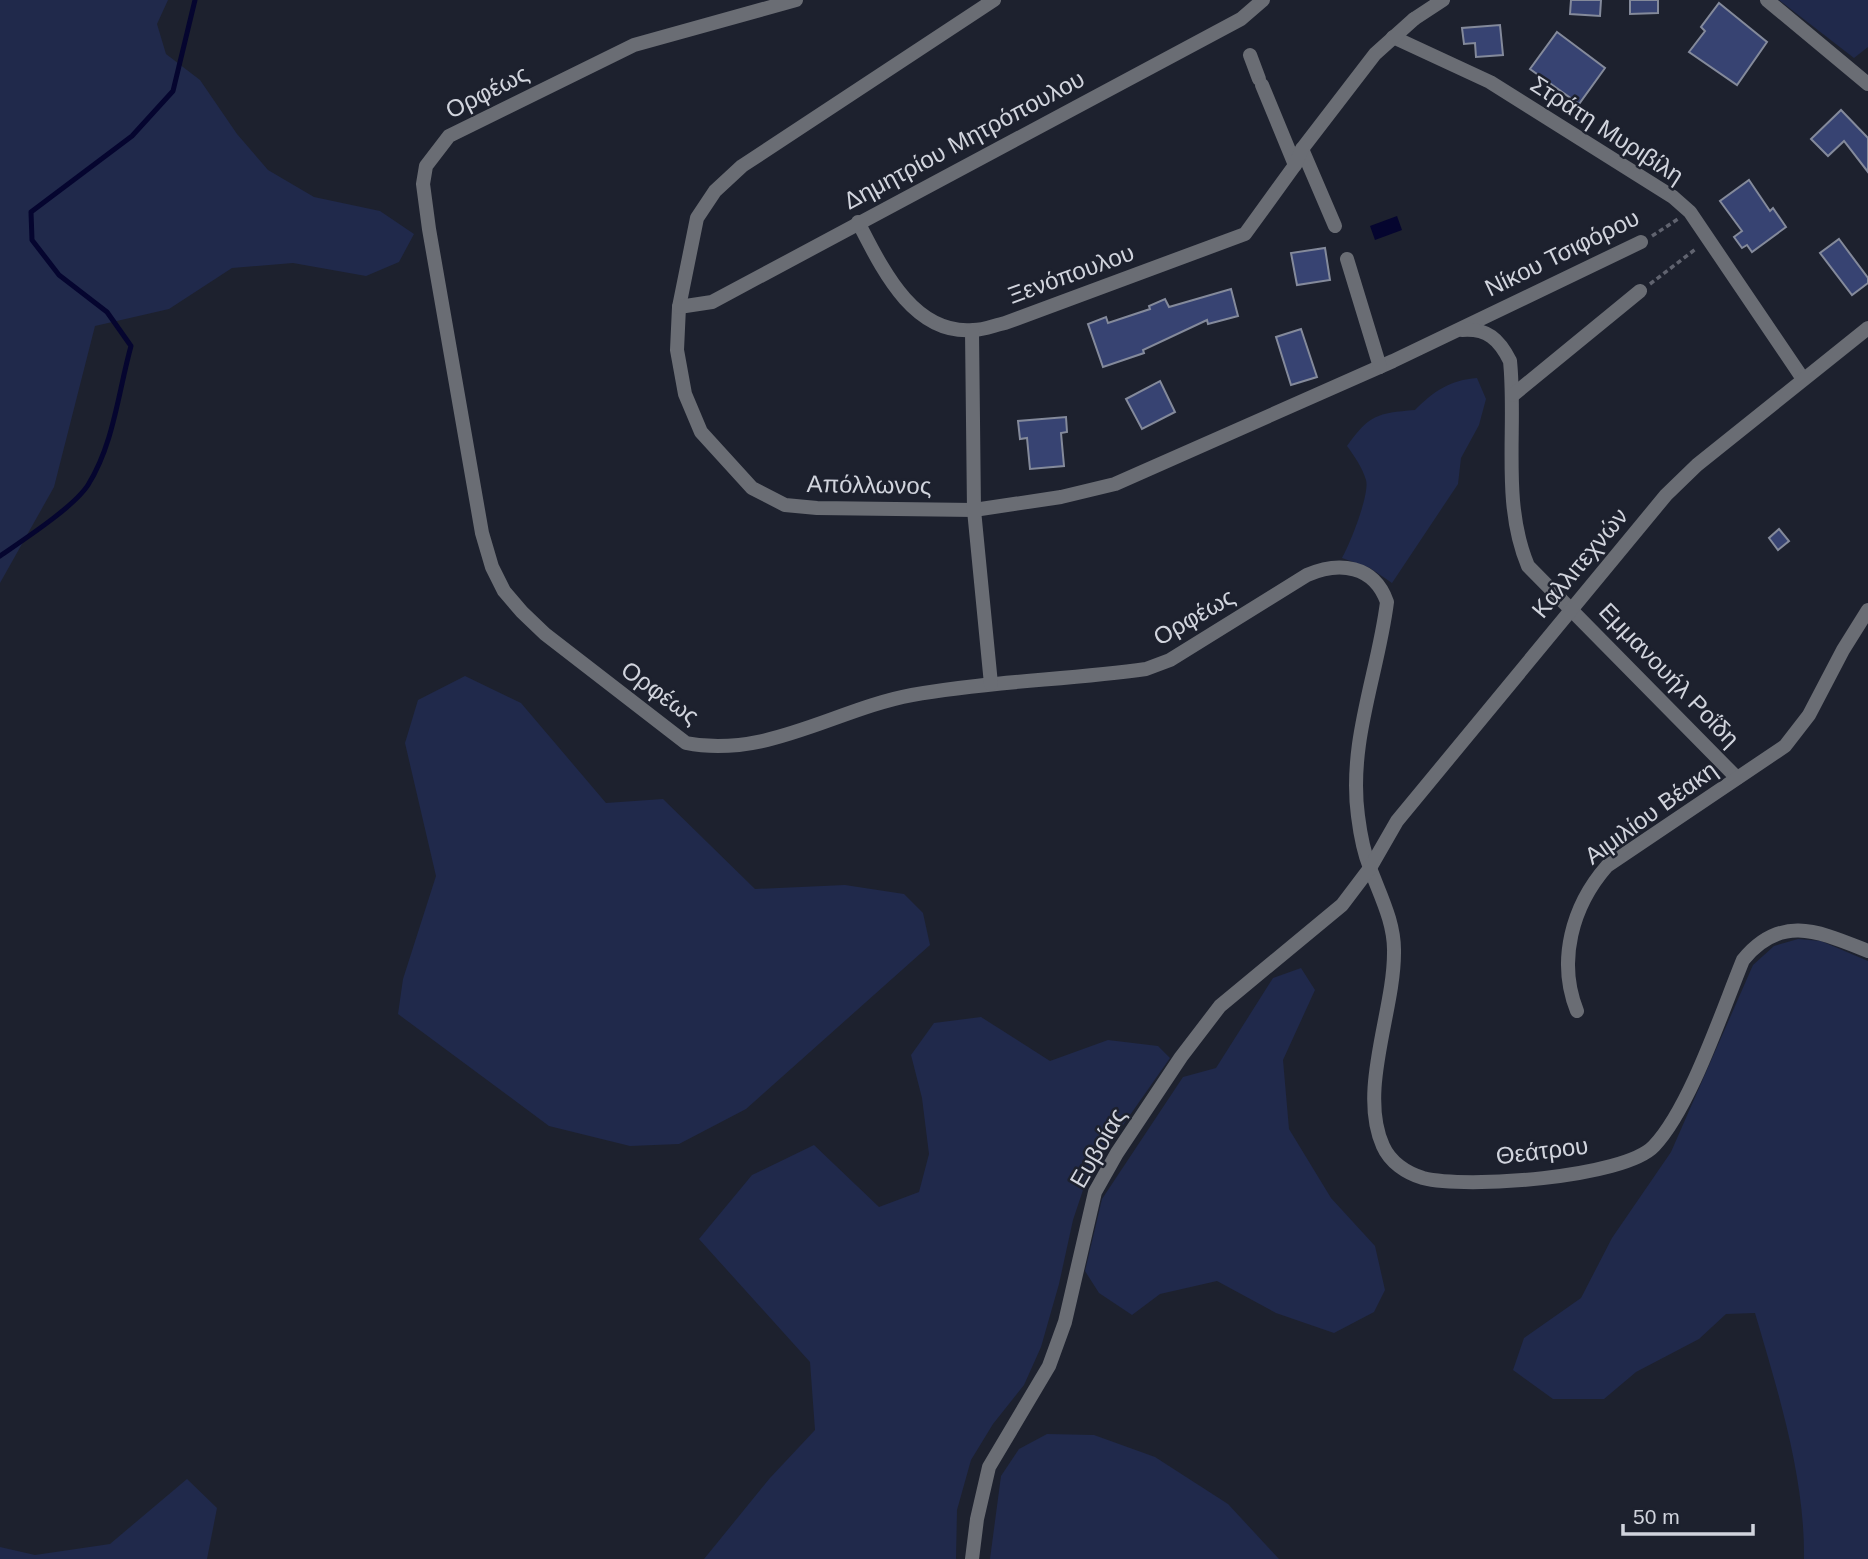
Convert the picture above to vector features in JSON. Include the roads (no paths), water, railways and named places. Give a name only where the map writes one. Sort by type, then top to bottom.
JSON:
[{"type":"street","name":"Ορφέως","points":[[796,0],[635,45],[605,58],[449,136],[426,166],[423,184],[429,229],[482,533],[492,567],[504,591],[545,634],[686,743],[708,748],[767,741],[885,701],[991,684],[1146,670],[1170,660],[1307,575],[1326,566],[1342,565],[1366,575],[1382,586],[1387,602],[1356,762],[1358,816],[1370,868]]},
{"type":"street","name":"Απόλλωνος","points":[[994,0],[742,166],[715,191],[697,218],[679,307],[677,350],[685,394],[701,432],[752,488],[785,505],[817,508],[974,510],[1061,497],[1115,484],[1380,367],[1452,331]]},
{"type":"street","name":"Δημητρίου Μητρόπουλου","points":[[679,307],[712,302],[1237,21],[1264,0]]},
{"type":"street","name":"Ξενόπουλου","points":[[858,222],[894,288],[919,312],[941,325],[972,331],[1005,323],[1245,234],[1295,165],[1303,149],[1375,54],[1414,19],[1443,0]]},
{"type":"street","points":[[1767,0],[1868,84]]},
{"type":"street","name":"Στράτη Μυριβίλη","points":[[1393,37],[1490,82],[1673,197],[1690,212],[1803,379]]},
{"type":"street","points":[[1250,55],[1295,165]]},
{"type":"street","points":[[1303,149],[1335,226]]},
{"type":"street","name":"Νίκου Τσιφόρου","points":[[1452,331],[1641,242]]},
{"type":"street","points":[[1347,259],[1380,367]]},
{"type":"street","points":[[1513,395],[1640,291]]},
{"type":"street","name":"Καλλιτεχνών","points":[[1370,868],[1397,821],[1666,495],[1697,465],[1868,328]]},
{"type":"street","name":"Εμμανουήλ Ροΐδη","points":[[1452,331],[1474,329],[1487,332],[1502,345],[1510,361],[1513,395],[1514,513],[1520,546],[1528,566],[1573,608],[1737,778]]},
{"type":"street","points":[[972,331],[974,510],[991,684]]},
{"type":"street","name":"Αιμιλίου Βέακη","points":[[1577,1011],[1568,989],[1567,961],[1576,916],[1590,886],[1607,866],[1785,746],[1809,715],[1843,650],[1868,610]]},
{"type":"street","name":"Θεάτρου","points":[[1370,868],[1378,881],[1395,941],[1394,974],[1374,1102],[1376,1125],[1383,1147],[1399,1168],[1431,1179],[1450,1182],[1555,1178],[1629,1160],[1652,1148],[1669,1128],[1680,1107],[1743,960],[1755,945],[1773,933],[1797,930],[1824,933],[1868,951]]},
{"type":"street","name":"Ευβοίας","points":[[972,1559],[977,1519],[989,1466],[1049,1366],[1065,1322],[1095,1192],[1117,1153],[1181,1057],[1220,1006],[1334,913],[1370,868]]},
{"type":"waterway","points":[[0,556],[60,513],[88,485],[110,435],[131,346],[107,312],[59,275],[32,240],[31,212],[132,136],[173,91],[195,0]]}]
